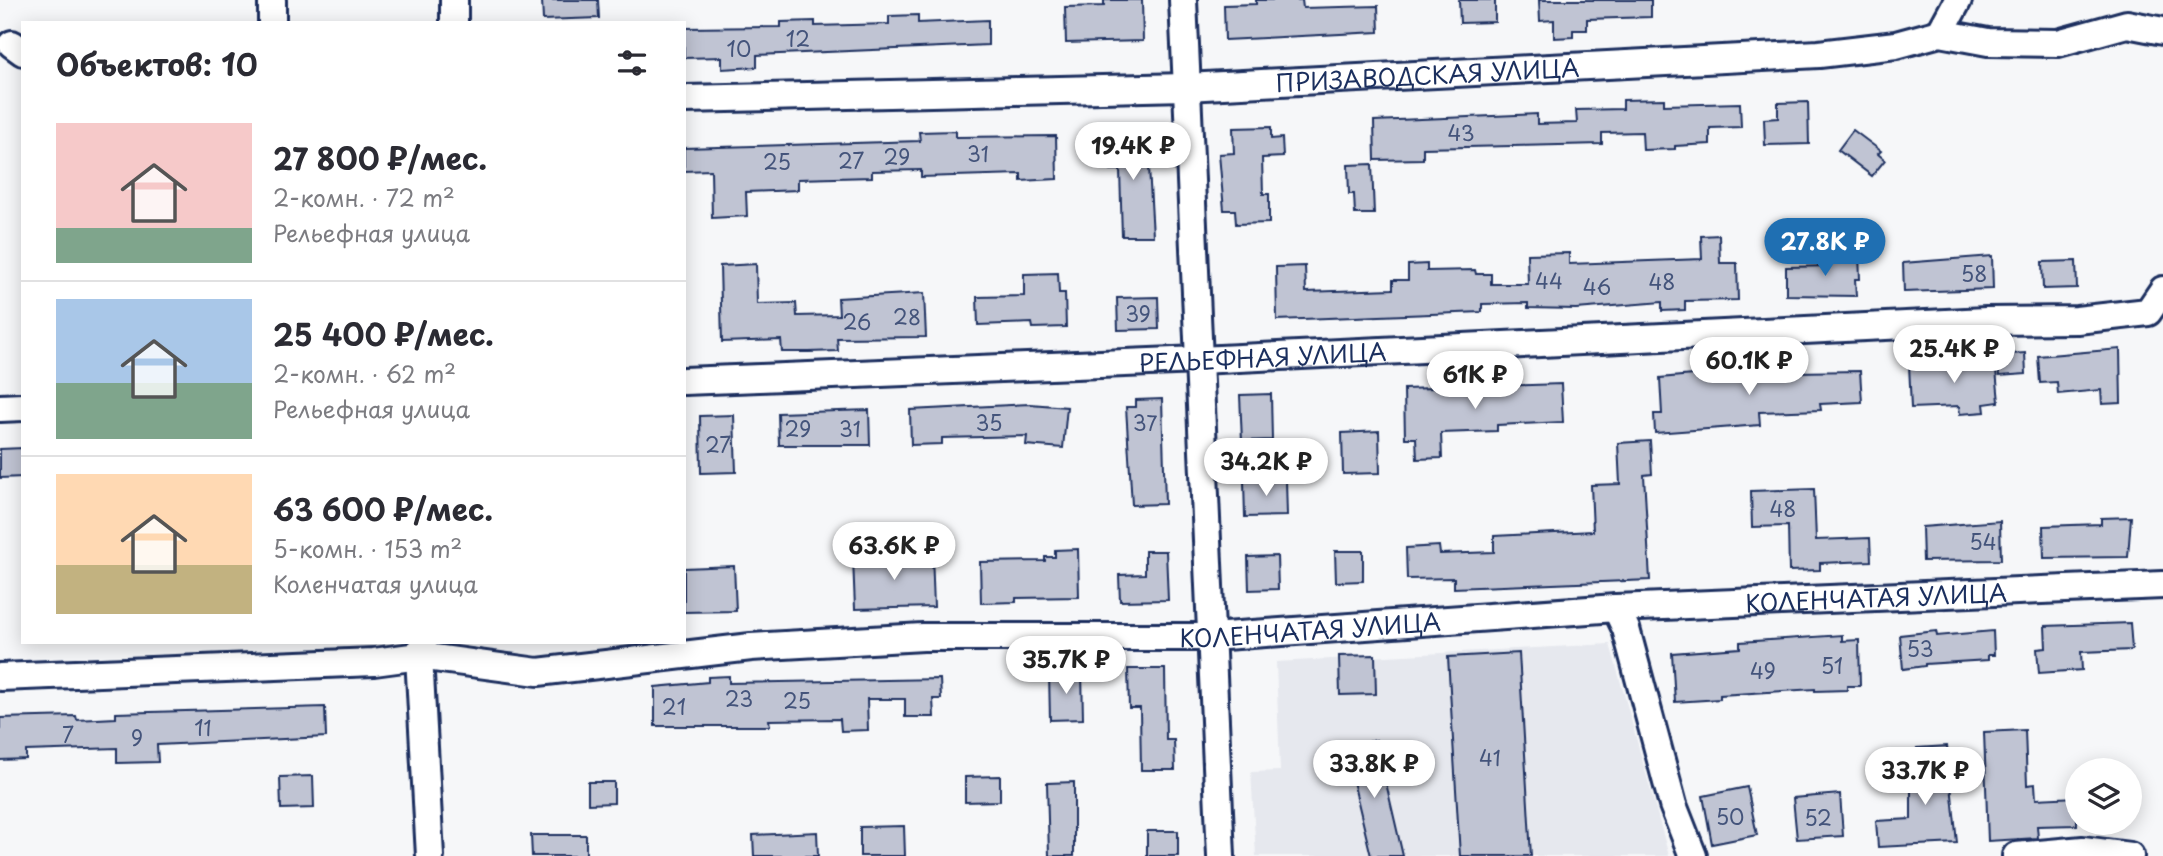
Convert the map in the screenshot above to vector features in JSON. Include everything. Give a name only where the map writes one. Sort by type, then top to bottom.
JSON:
[{"type":"street","points":[[272,0],[272,21]]},
{"type":"street","points":[[454,0],[454,21]]},
{"type":"street","points":[[1183,0],[1221,856]]},
{"type":"street","points":[[1940,33],[1958,0]]},
{"type":"street","name":"ПРИЗАВОДСКАЯ УЛИЦА","points":[[686,99],[1186,87],[1819,54],[1896,45],[1940,33],[1988,42],[2058,43],[2127,24],[2163,31]]},
{"type":"street","name":"РЕЛЬЕФНАЯ УЛИЦА","points":[[686,381],[1199,360],[1986,321],[2077,320],[2148,312],[2163,289]]},
{"type":"street","points":[[0,408],[21,407]]},
{"type":"street","name":"КОЛЕНЧАТАЯ УЛИЦА","points":[[0,677],[374,662],[421,649],[538,672],[751,647],[923,637],[1211,637],[1616,608],[2163,585]]},
{"type":"street","points":[[1616,608],[1626,629],[1673,805],[1693,856]]},
{"type":"street","points":[[421,649],[430,856]]},
{"type":"street","points":[[2016,856],[2083,850],[2130,856]]},
{"type":"shaded area","points":[[1610,644],[1669,856],[1256,856],[1251,772],[1280,771],[1276,662]]},
{"type":"building","points":[[542,0],[598,0],[599,18],[543,20]]},
{"type":"building","points":[[1104,0],[1142,0],[1143,41],[1066,43],[1065,7],[1104,6]]},
{"type":"building","points":[[1256,0],[1302,0],[1303,8],[1378,6],[1379,32],[1225,40],[1224,5],[1256,4]]},
{"type":"building","points":[[1459,0],[1495,0],[1495,22],[1460,23]]},
{"type":"building","points":[[1539,0],[1651,0],[1651,17],[1587,19],[1587,30],[1573,30],[1573,37],[1554,38],[1554,20],[1540,21]]},
{"type":"building","points":[[918,15],[918,23],[988,20],[988,45],[757,55],[757,67],[722,69],[722,57],[686,58],[686,28],[781,27],[781,22],[815,21],[815,26],[889,24],[889,16]]},
{"type":"building","points":[[1664,99],[1664,105],[1740,103],[1741,127],[1710,128],[1710,144],[1675,146],[1675,149],[1643,150],[1642,132],[1602,133],[1602,144],[1423,148],[1423,159],[1375,160],[1374,121],[1537,114],[1537,124],[1577,123],[1576,110],[1623,109],[1623,100]]},
{"type":"building","points":[[1808,102],[1809,144],[1765,145],[1764,119],[1778,118],[1778,103]]},
{"type":"building","points":[[1271,127],[1271,139],[1282,138],[1283,157],[1262,158],[1263,194],[1269,194],[1269,223],[1236,224],[1235,210],[1224,210],[1219,154],[1234,153],[1233,128]]},
{"type":"building","points":[[1853,130],[1881,151],[1878,154],[1885,160],[1872,176],[1838,150]]},
{"type":"building","points":[[956,131],[956,137],[1056,136],[1057,179],[1021,181],[1021,174],[921,177],[921,170],[872,171],[872,177],[798,179],[798,190],[746,192],[747,216],[712,218],[711,170],[686,171],[686,148],[920,141],[919,132]]},
{"type":"building","points":[[1147,132],[1153,236],[1122,236],[1120,170],[1111,170],[1110,133]]},
{"type":"building","points":[[1372,164],[1374,214],[1355,214],[1354,194],[1349,194],[1348,165]]},
{"type":"building","points":[[1719,235],[1720,263],[1737,263],[1738,300],[1685,301],[1685,310],[1662,311],[1662,302],[1576,309],[1528,308],[1528,303],[1482,304],[1482,312],[1277,320],[1276,267],[1305,266],[1306,292],[1393,289],[1393,280],[1408,280],[1408,265],[1427,264],[1427,271],[1475,270],[1476,274],[1491,274],[1491,284],[1528,284],[1527,254],[1569,253],[1569,264],[1702,259],[1701,236]]},
{"type":"building","points":[[1859,254],[1860,279],[1855,279],[1856,296],[1786,295],[1786,267],[1830,266],[1830,255]]},
{"type":"building","points":[[1992,256],[1993,289],[1904,292],[1903,263]]},
{"type":"building","points":[[2076,261],[2077,288],[2043,289],[2042,262]]},
{"type":"building","points":[[756,264],[757,304],[796,303],[797,316],[839,315],[838,298],[924,293],[926,337],[837,338],[838,351],[809,352],[782,352],[781,340],[722,342],[720,266]]},
{"type":"building","points":[[1058,273],[1059,293],[1065,293],[1066,327],[1033,328],[1032,323],[978,325],[977,297],[1024,296],[1024,274]]},
{"type":"building","points":[[1158,297],[1159,329],[1118,330],[1117,298]]},
{"type":"building","points":[[2120,349],[2121,403],[2102,404],[2101,390],[2058,394],[2057,382],[2040,383],[2038,356]]},
{"type":"building","points":[[2025,353],[2026,374],[1999,376],[1997,355]]},
{"type":"building","points":[[1995,360],[1999,402],[1984,404],[1985,412],[1960,414],[1959,406],[1911,408],[1909,364]]},
{"type":"building","points":[[1793,366],[1793,372],[1860,371],[1862,402],[1820,404],[1821,410],[1759,412],[1760,425],[1655,433],[1654,414],[1662,414],[1660,378]]},
{"type":"building","points":[[1561,384],[1563,422],[1497,425],[1497,431],[1441,433],[1442,458],[1417,459],[1416,438],[1405,438],[1404,389]]},
{"type":"building","points":[[1271,394],[1272,440],[1242,441],[1240,395]]},
{"type":"building","points":[[1162,399],[1165,504],[1132,505],[1126,407],[1136,407],[1136,400]]},
{"type":"building","points":[[1030,404],[1067,407],[1063,448],[1026,445],[1027,436],[942,438],[942,444],[911,445],[910,410]]},
{"type":"building","points":[[869,410],[870,445],[779,445],[778,413]]},
{"type":"building","points":[[734,415],[736,472],[701,473],[700,416]]},
{"type":"building","points":[[1379,431],[1380,473],[1343,474],[1342,433]]},
{"type":"building","points":[[1650,441],[1652,474],[1644,475],[1650,580],[1454,588],[1454,578],[1407,579],[1406,548],[1439,546],[1440,554],[1494,552],[1494,536],[1593,531],[1591,485],[1620,484],[1618,443]]},
{"type":"building","points":[[21,448],[21,477],[0,478],[0,449]]},
{"type":"building","points":[[1286,480],[1287,516],[1245,517],[1244,481]]},
{"type":"building","points":[[1814,489],[1816,540],[1870,538],[1871,561],[1820,563],[1820,570],[1789,571],[1788,526],[1752,527],[1751,491]]},
{"type":"building","points":[[2131,517],[2128,557],[2044,558],[2043,526],[2101,524],[2101,518]]},
{"type":"building","points":[[2000,521],[2001,560],[1923,561],[1922,527]]},
{"type":"building","points":[[1078,549],[1079,597],[1016,598],[1016,602],[981,603],[980,562],[1045,561],[1045,557],[1055,557],[1055,550]]},
{"type":"building","points":[[1145,551],[1166,551],[1168,600],[1120,601],[1119,575],[1145,574]]},
{"type":"building","points":[[1335,551],[1363,551],[1363,581],[1336,582]]},
{"type":"building","points":[[932,553],[934,607],[855,609],[853,558]]},
{"type":"building","points":[[1277,556],[1278,589],[1249,590],[1248,557]]},
{"type":"building","points":[[734,566],[736,611],[686,612],[686,568]]},
{"type":"building","points":[[2130,623],[2132,650],[2081,652],[2082,670],[2039,673],[2037,649],[2046,648],[2045,626]]},
{"type":"building","points":[[1936,631],[1937,636],[1993,631],[1994,655],[1988,655],[1988,660],[1925,664],[1903,669],[1900,635]]},
{"type":"building","points":[[1842,635],[1842,641],[1859,640],[1860,686],[1847,686],[1847,690],[1815,689],[1720,695],[1720,699],[1675,702],[1672,653],[1740,648],[1740,642]]},
{"type":"building","points":[[1519,653],[1531,856],[1460,856],[1448,657]]},
{"type":"building","points":[[1375,655],[1376,694],[1340,695],[1339,656]]},
{"type":"building","points":[[1128,669],[1165,669],[1166,740],[1174,740],[1175,770],[1141,770],[1140,708],[1129,708]]},
{"type":"building","points":[[1082,671],[1083,719],[1050,720],[1049,672]]},
{"type":"building","points":[[729,676],[729,683],[940,679],[941,699],[933,699],[934,717],[905,717],[905,699],[867,699],[868,730],[841,731],[840,719],[769,720],[770,726],[655,726],[655,687],[708,682],[708,677]]},
{"type":"building","points":[[325,707],[326,737],[157,745],[158,762],[117,763],[117,748],[26,751],[26,759],[0,760],[0,718],[76,716],[77,720],[116,718],[116,713]]},
{"type":"building","points":[[2025,730],[2027,785],[2035,784],[2036,799],[2065,798],[2065,825],[2037,826],[2038,838],[1988,841],[1984,732]]},
{"type":"building","points":[[1376,740],[1403,856],[1371,856],[1345,748]]},
{"type":"building","points":[[1947,746],[1957,843],[1878,847],[1876,821],[1911,819],[1911,790],[1921,790],[1917,748]]},
{"type":"building","points":[[313,776],[314,808],[281,809],[280,777]]},
{"type":"building","points":[[1000,776],[1000,801],[965,802],[965,777]]},
{"type":"building","points":[[588,782],[614,782],[614,803],[588,804]]},
{"type":"building","points":[[1074,782],[1074,856],[1049,856],[1047,783]]},
{"type":"building","points":[[1747,787],[1757,835],[1712,844],[1703,796]]},
{"type":"building","points":[[1840,794],[1843,836],[1797,839],[1793,798]]},
{"type":"building","points":[[904,826],[905,856],[860,856],[860,827]]},
{"type":"building","points":[[1147,831],[1178,831],[1178,856],[1147,856]]},
{"type":"building","points":[[817,832],[818,856],[754,856],[753,835]]},
{"type":"building","points":[[531,835],[586,835],[586,856],[532,856]]}]
